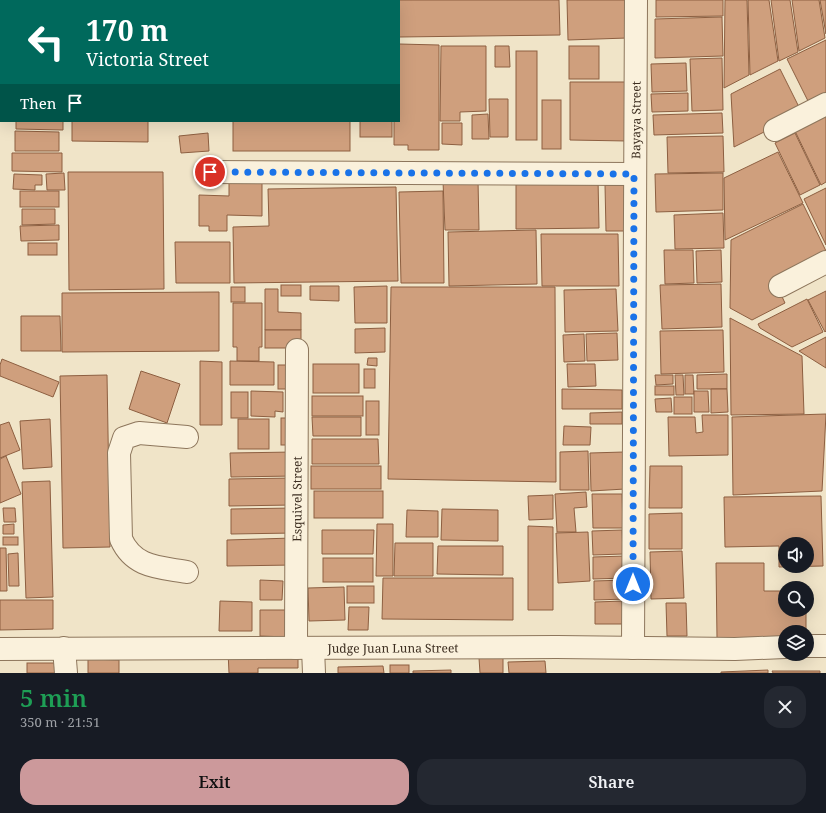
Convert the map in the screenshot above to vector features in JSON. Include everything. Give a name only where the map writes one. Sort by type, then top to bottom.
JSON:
[{"type":"street","name":"Bayaya Street","points":[[633,648],[636,0]]},
{"type":"street","points":[[774,130],[826,104]]},
{"type":"street","points":[[210,172],[634,174]]},
{"type":"street","points":[[780,286],[826,262]]},
{"type":"street","name":"Esquivel Street","points":[[297,350],[305,648],[314,673]]},
{"type":"street","points":[[187,437],[139,433],[124,438],[118,452],[121,539],[126,552],[140,562],[187,572]]},
{"type":"street","points":[[814,646],[826,646]]},
{"type":"street","name":"Judge Juan Luna Street","points":[[0,649],[735,649],[778,647]]},
{"type":"street","points":[[64,648],[66,673]]},
{"type":"building","points":[[400,0],[559,0],[560,35],[400,37]]},
{"type":"building","points":[[567,0],[626,0],[627,38],[568,40]]},
{"type":"building","points":[[656,0],[723,0],[723,16],[656,17]]},
{"type":"building","points":[[725,0],[747,0],[749,75],[724,88]]},
{"type":"building","points":[[748,0],[769,0],[778,61],[750,75]]},
{"type":"building","points":[[771,0],[790,0],[798,52],[779,61]]},
{"type":"building","points":[[792,0],[819,0],[825,38],[799,51]]},
{"type":"building","points":[[820,0],[826,0],[826,34]]},
{"type":"building","points":[[722,17],[723,56],[655,58],[655,19]]},
{"type":"building","points":[[826,40],[826,98],[810,105],[787,59]]},
{"type":"building","points":[[400,44],[439,45],[439,150],[408,150],[408,145],[394,145],[394,122],[400,122]]},
{"type":"building","points":[[441,46],[486,46],[486,111],[460,112],[460,121],[440,121]]},
{"type":"building","points":[[495,46],[509,46],[510,67],[495,67]]},
{"type":"building","points":[[569,46],[599,46],[599,79],[569,79]]},
{"type":"building","points":[[516,51],[537,51],[537,140],[516,140]]},
{"type":"building","points":[[722,58],[723,110],[692,111],[690,59]]},
{"type":"building","points":[[686,63],[687,91],[652,92],[651,64]]},
{"type":"building","points":[[780,69],[802,113],[734,147],[731,94]]},
{"type":"building","points":[[570,82],[626,82],[627,141],[570,140]]},
{"type":"building","points":[[688,93],[688,111],[652,112],[651,94]]},
{"type":"building","points":[[489,99],[508,99],[508,137],[490,137]]},
{"type":"building","points":[[542,100],[561,100],[561,149],[542,149]]},
{"type":"building","points":[[722,113],[723,133],[654,135],[653,115]]},
{"type":"building","points":[[488,114],[489,139],[472,139],[472,115]]},
{"type":"building","points":[[826,116],[826,182],[821,185],[795,131]]},
{"type":"building","points":[[16,122],[63,122],[63,130],[16,129]]},
{"type":"building","points":[[72,122],[148,122],[148,142],[72,141]]},
{"type":"building","points":[[233,122],[350,122],[350,151],[233,151]]},
{"type":"building","points":[[360,122],[392,122],[392,137],[360,137]]},
{"type":"building","points":[[442,123],[462,123],[462,145],[442,144]]},
{"type":"building","points":[[15,131],[59,132],[59,151],[15,151]]},
{"type":"building","points":[[208,133],[209,151],[181,153],[179,136]]},
{"type":"building","points":[[795,133],[820,185],[800,195],[775,143]]},
{"type":"building","points":[[723,136],[724,172],[668,173],[667,137]]},
{"type":"building","points":[[778,152],[803,203],[725,240],[724,178]]},
{"type":"building","points":[[12,153],[62,153],[62,172],[12,171]]},
{"type":"building","points":[[68,172],[163,172],[164,289],[69,290]]},
{"type":"building","points":[[64,173],[65,190],[47,190],[46,174]]},
{"type":"building","points":[[723,173],[723,210],[656,212],[655,174]]},
{"type":"building","points":[[14,174],[42,175],[42,185],[35,185],[35,190],[13,189]]},
{"type":"building","points":[[229,178],[262,178],[262,216],[227,215],[227,231],[209,231],[209,226],[199,226],[199,195],[229,196]]},
{"type":"building","points":[[598,179],[599,228],[516,229],[516,180]]},
{"type":"building","points":[[478,180],[479,230],[445,230],[443,181]]},
{"type":"building","points":[[605,185],[633,185],[633,231],[606,231]]},
{"type":"building","points":[[396,187],[398,281],[234,283],[233,227],[269,226],[268,189]]},
{"type":"building","points":[[826,188],[826,245],[804,199]]},
{"type":"building","points":[[20,191],[59,191],[59,207],[20,207]]},
{"type":"building","points":[[443,191],[444,283],[401,283],[399,192]]},
{"type":"building","points":[[803,204],[826,251],[776,284],[785,303],[752,320],[730,308],[731,240]]},
{"type":"building","points":[[22,209],[55,209],[55,224],[22,225]]},
{"type":"building","points":[[723,213],[724,248],[675,249],[674,215]]},
{"type":"building","points":[[59,225],[59,240],[21,241],[20,226]]},
{"type":"building","points":[[536,230],[537,284],[449,286],[448,232]]},
{"type":"building","points":[[541,234],[618,234],[619,286],[542,286]]},
{"type":"building","points":[[175,242],[230,242],[230,283],[176,283]]},
{"type":"building","points":[[28,243],[57,243],[57,255],[28,255]]},
{"type":"building","points":[[664,250],[693,250],[694,283],[665,284]]},
{"type":"building","points":[[721,250],[722,282],[697,283],[696,251]]},
{"type":"building","points":[[721,284],[722,327],[662,329],[660,285]]},
{"type":"building","points":[[281,285],[301,285],[301,296],[281,296]]},
{"type":"building","points":[[310,286],[339,286],[339,301],[310,300]]},
{"type":"building","points":[[387,286],[387,323],[355,323],[354,287]]},
{"type":"building","points":[[231,287],[245,287],[245,302],[231,302]]},
{"type":"building","points":[[391,287],[555,287],[556,482],[388,479]]},
{"type":"building","points":[[265,289],[278,289],[278,312],[301,313],[301,330],[265,330]]},
{"type":"building","points":[[616,289],[618,331],[565,332],[564,290]]},
{"type":"building","points":[[826,291],[826,331],[825,332],[808,300]]},
{"type":"building","points":[[219,292],[219,351],[62,352],[62,293]]},
{"type":"building","points":[[807,299],[823,332],[792,347],[760,328],[758,324]]},
{"type":"building","points":[[233,303],[262,303],[262,347],[259,347],[259,361],[237,361],[237,347],[233,347]]},
{"type":"building","points":[[21,316],[60,316],[61,351],[21,351]]},
{"type":"building","points":[[730,318],[802,356],[804,414],[731,415]]},
{"type":"building","points":[[385,328],[385,352],[355,353],[355,329]]},
{"type":"building","points":[[265,330],[301,330],[301,348],[265,348]]},
{"type":"building","points":[[723,330],[724,372],[661,374],[660,331]]},
{"type":"building","points":[[617,333],[618,360],[587,361],[586,334]]},
{"type":"building","points":[[584,334],[585,361],[564,362],[563,335]]},
{"type":"building","points":[[826,337],[826,368],[799,351]]},
{"type":"building","points":[[368,358],[377,358],[377,366],[367,365]]},
{"type":"building","points":[[2,359],[59,382],[53,397],[0,376],[0,365]]},
{"type":"building","points":[[200,361],[222,362],[222,425],[200,425]]},
{"type":"building","points":[[230,361],[274,362],[274,385],[230,385]]},
{"type":"building","points":[[313,364],[359,364],[359,393],[313,393]]},
{"type":"building","points":[[567,364],[595,364],[596,386],[568,387]]},
{"type":"building","points":[[278,365],[292,365],[292,389],[278,389]]},
{"type":"building","points":[[364,369],[375,369],[375,388],[364,388]]},
{"type":"building","points":[[141,371],[180,384],[167,423],[129,409]]},
{"type":"building","points":[[727,374],[727,389],[697,389],[697,375]]},
{"type":"building","points":[[107,375],[110,547],[63,548],[60,376]]},
{"type":"building","points":[[655,375],[673,375],[673,384],[656,385]]},
{"type":"building","points":[[675,375],[683,375],[684,395],[676,395]]},
{"type":"building","points":[[685,375],[693,375],[694,394],[685,394]]},
{"type":"building","points":[[655,386],[674,386],[674,395],[655,395]]},
{"type":"building","points":[[562,389],[622,390],[622,409],[562,409]]},
{"type":"building","points":[[711,389],[727,389],[728,412],[711,413]]},
{"type":"building","points":[[251,391],[283,392],[283,412],[275,411],[275,417],[251,416]]},
{"type":"building","points":[[694,391],[708,391],[709,412],[694,412]]},
{"type":"building","points":[[231,392],[248,392],[248,418],[231,418]]},
{"type":"building","points":[[312,396],[363,396],[363,416],[312,416]]},
{"type":"building","points":[[674,397],[692,397],[692,414],[674,414]]},
{"type":"building","points":[[671,398],[672,412],[656,412],[655,399]]},
{"type":"building","points":[[366,401],[379,401],[379,435],[366,435]]},
{"type":"building","points":[[622,412],[622,424],[590,424],[590,413]]},
{"type":"building","points":[[826,414],[822,491],[733,495],[732,417]]},
{"type":"building","points":[[702,415],[728,415],[728,455],[669,456],[668,417],[695,417],[696,433],[703,432]]},
{"type":"building","points":[[312,417],[361,417],[361,436],[313,436]]},
{"type":"building","points":[[281,418],[294,418],[294,445],[281,445]]},
{"type":"building","points":[[50,419],[52,467],[23,469],[20,421]]},
{"type":"building","points":[[238,419],[269,419],[269,449],[238,449]]},
{"type":"building","points":[[9,422],[20,450],[0,458],[0,425]]},
{"type":"building","points":[[564,426],[591,427],[590,445],[563,445]]},
{"type":"building","points":[[312,439],[378,439],[379,464],[312,464]]},
{"type":"building","points":[[588,451],[589,490],[560,490],[560,452]]},
{"type":"building","points":[[294,452],[294,476],[231,477],[230,453]]},
{"type":"building","points":[[624,452],[625,489],[591,491],[590,453]]},
{"type":"building","points":[[6,456],[21,494],[0,503],[0,459]]},
{"type":"building","points":[[311,466],[381,466],[381,489],[311,489]]},
{"type":"building","points":[[650,466],[682,466],[682,508],[649,508]]},
{"type":"building","points":[[293,478],[293,505],[229,506],[229,479]]},
{"type":"building","points":[[50,481],[53,597],[26,598],[22,482]]},
{"type":"building","points":[[314,491],[383,491],[383,518],[314,518]]},
{"type":"building","points":[[586,492],[587,507],[574,508],[576,532],[557,532],[555,494]]},
{"type":"building","points":[[592,494],[622,494],[623,528],[593,528]]},
{"type":"building","points":[[553,495],[553,519],[529,520],[528,496]]},
{"type":"building","points":[[821,496],[823,566],[814,566],[814,537],[778,537],[778,546],[725,547],[724,497]]},
{"type":"building","points":[[3,508],[15,508],[16,522],[4,522]]},
{"type":"building","points":[[294,508],[294,533],[231,534],[231,509]]},
{"type":"building","points":[[442,509],[498,510],[498,541],[441,540]]},
{"type":"building","points":[[407,510],[438,511],[438,537],[406,537]]},
{"type":"building","points":[[682,513],[682,549],[649,549],[649,514]]},
{"type":"building","points":[[14,524],[14,534],[3,534],[3,525]]},
{"type":"building","points":[[377,524],[393,524],[393,576],[376,576]]},
{"type":"building","points":[[528,526],[553,527],[553,610],[528,610]]},
{"type":"building","points":[[322,530],[374,530],[373,554],[322,554]]},
{"type":"building","points":[[622,530],[623,554],[593,555],[592,531]]},
{"type":"building","points":[[588,532],[590,581],[558,583],[556,533]]},
{"type":"building","points":[[3,537],[18,537],[18,545],[3,545]]},
{"type":"building","points":[[293,538],[294,565],[227,566],[227,540]]},
{"type":"building","points":[[395,543],[433,543],[433,576],[394,576]]},
{"type":"building","points":[[438,546],[503,546],[503,575],[437,574]]},
{"type":"building","points":[[0,548],[6,548],[7,591],[0,591]]},
{"type":"building","points":[[682,551],[684,598],[651,599],[650,552]]},
{"type":"building","points":[[18,553],[19,586],[9,586],[8,554]]},
{"type":"building","points":[[626,556],[627,578],[593,579],[593,557]]},
{"type":"building","points":[[323,558],[373,558],[373,582],[323,582]]},
{"type":"building","points":[[716,563],[764,563],[764,591],[778,591],[778,617],[806,617],[806,625],[778,625],[778,637],[717,638]]},
{"type":"building","points":[[383,578],[513,578],[513,620],[382,619]]},
{"type":"building","points":[[260,580],[283,581],[282,600],[260,600]]},
{"type":"building","points":[[627,580],[627,599],[594,600],[594,581]]},
{"type":"building","points":[[347,586],[374,586],[374,603],[347,603]]},
{"type":"building","points":[[344,587],[345,620],[309,621],[308,588]]},
{"type":"building","points":[[0,600],[53,600],[53,629],[0,630]]},
{"type":"building","points":[[220,601],[252,602],[252,631],[219,631]]},
{"type":"building","points":[[624,601],[624,624],[595,624],[595,602]]},
{"type":"building","points":[[666,603],[686,603],[687,636],[667,636]]},
{"type":"building","points":[[349,607],[369,607],[368,630],[348,630]]},
{"type":"building","points":[[260,610],[287,610],[287,637],[260,636]]},
{"type":"building","points":[[228,651],[298,651],[298,668],[258,668],[258,673],[229,673]]},
{"type":"building","points":[[503,657],[503,673],[480,673],[479,658]]},
{"type":"building","points":[[88,659],[119,660],[119,673],[88,673]]},
{"type":"building","points":[[545,661],[546,673],[509,673],[508,662]]},
{"type":"building","points":[[27,663],[60,663],[60,673],[27,673]]},
{"type":"building","points":[[390,665],[409,665],[409,673],[390,673]]},
{"type":"building","points":[[383,666],[384,673],[338,673],[338,667]]},
{"type":"building","points":[[451,670],[451,673],[413,673],[413,671]]},
{"type":"building","points":[[768,670],[768,673],[721,673],[721,672]]},
{"type":"building","points":[[772,671],[820,671],[820,673],[773,673]]},
{"type":"route","points":[[210,172],[634,174],[633,584]]}]
